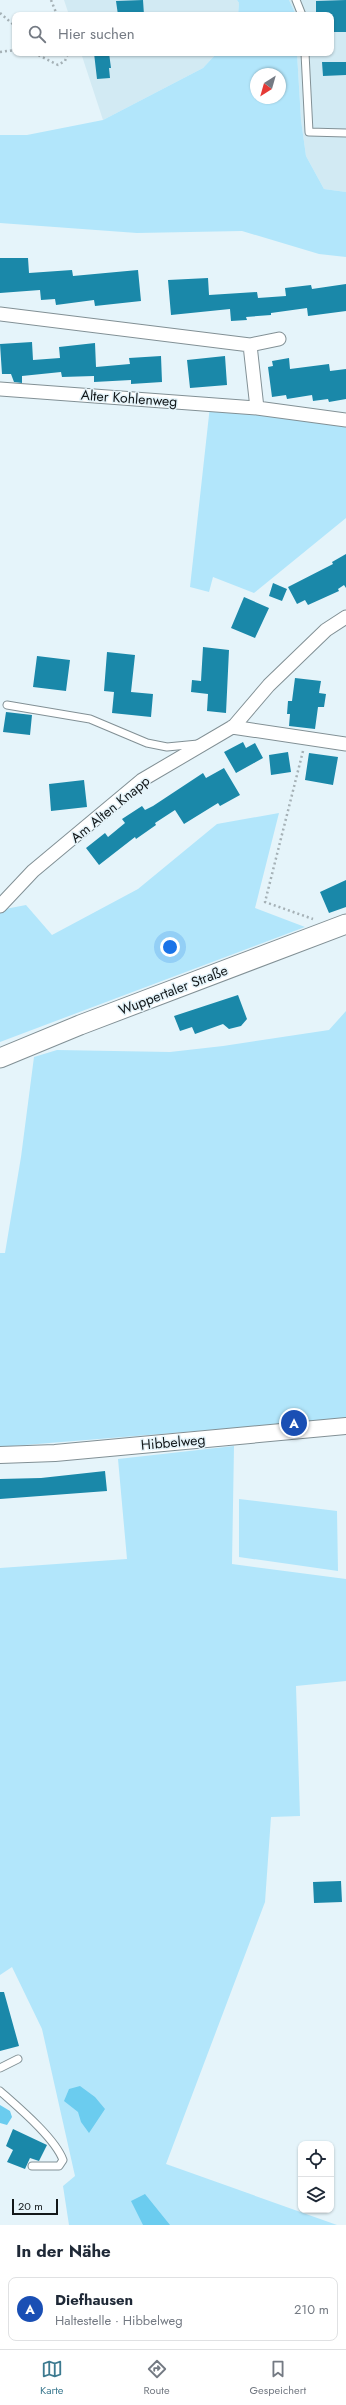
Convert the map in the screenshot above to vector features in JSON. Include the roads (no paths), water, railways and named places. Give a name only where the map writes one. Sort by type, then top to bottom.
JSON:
[{"type":"main road","name":"Wuppertaler Straße","points":[[0,1058],[80,1025],[342,926]]},
{"type":"street","points":[[0,314],[250,345],[280,339]]},
{"type":"street","points":[[250,345],[257,408]]},
{"type":"street","name":"Alter Kohlenweg","points":[[0,389],[257,408],[346,420]]},
{"type":"street","name":"Am Alten Knapp","points":[[0,906],[33,871],[142,780],[206,744],[232,727],[269,685],[326,630],[346,616]]},
{"type":"street","points":[[232,727],[346,744]]},
{"type":"street","name":"Hibbelweg","points":[[0,1455],[55,1453],[346,1426]]},
{"type":"lane","points":[[296,0],[301,12]]},
{"type":"lane","points":[[305,56],[308,132],[346,133]]},
{"type":"lane","points":[[7,704],[90,719],[147,744],[167,747],[206,744]]},
{"type":"lane","points":[[0,2068],[18,2059]]},
{"type":"lane","points":[[0,2091],[45,2135],[60,2153],[63,2160],[59,2166],[32,2166]]},
{"type":"place","name":"Diefhausen","points":[[294,1423]]}]
